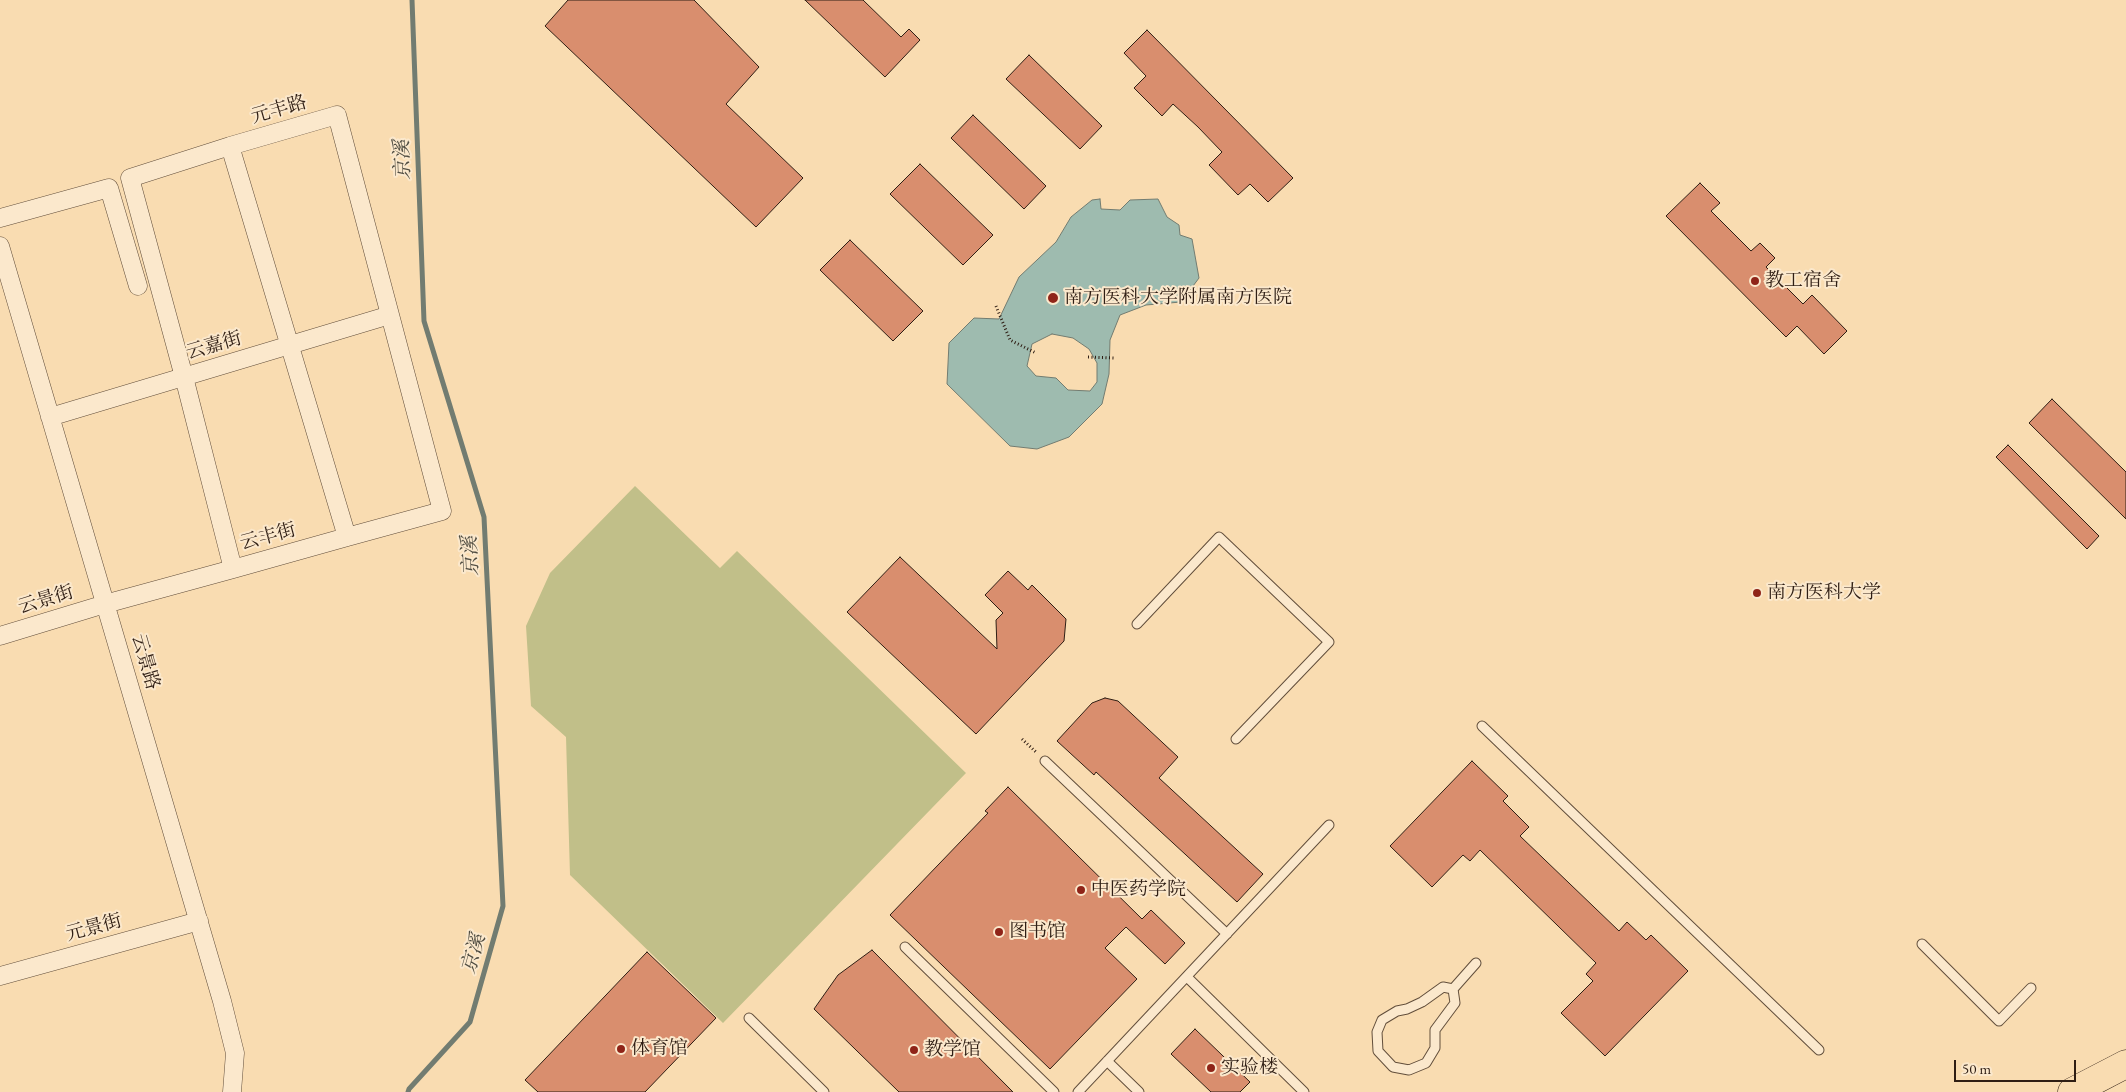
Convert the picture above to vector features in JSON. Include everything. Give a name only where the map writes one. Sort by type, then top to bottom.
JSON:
[{"type":"main road","points":[[2072,1092],[2126,1064]]},
{"type":"street","name":"元丰路","points":[[230,146],[338,115],[442,511]]},
{"type":"street","points":[[233,569],[184,377],[130,178],[230,146],[347,537]]},
{"type":"street","points":[[0,218],[109,188],[138,286]]},
{"type":"street","name":"云景路","points":[[0,246],[222,1001],[235,1053],[232,1092]]},
{"type":"street","name":"云嘉街","points":[[50,417],[390,315]]},
{"type":"street","name":"云丰街","points":[[105,604],[442,511]]},
{"type":"street","name":"云景街","points":[[0,636],[105,604]]},
{"type":"street","name":"元景街","points":[[0,976],[199,921]]},
{"type":"lane","points":[[1137,624],[1219,537],[1329,642],[1236,739]]},
{"type":"lane","points":[[1482,726],[1819,1050]]},
{"type":"lane","points":[[1045,761],[1227,934]]},
{"type":"lane","points":[[1078,1092],[1330,825]]},
{"type":"lane","points":[[1922,944],[1999,1021],[2030,988]]},
{"type":"lane","points":[[905,947],[1054,1092]]},
{"type":"lane","points":[[1453,989],[1440,988],[1422,1002],[1408,1009],[1397,1011],[1382,1020],[1377,1032],[1378,1051],[1393,1067],[1409,1070],[1426,1063],[1435,1048],[1435,1030],[1455,1003],[1453,989],[1476,963]]},
{"type":"lane","points":[[1187,977],[1304,1092]]},
{"type":"lane","points":[[749,1018],[824,1092]]},
{"type":"lane","points":[[1107,1061],[1139,1092]]},
{"type":"path","points":[[996,306],[1010,340],[1036,353]]},
{"type":"path","points":[[1088,357],[1114,358]]},
{"type":"path","points":[[1022,739],[1045,761]]},
{"type":"shaded area","points":[[1100,199],[1101,209],[1120,210],[1130,200],[1158,199],[1167,217],[1179,225],[1180,235],[1192,239],[1199,278],[1181,302],[1146,305],[1120,315],[1110,340],[1109,374],[1102,404],[1069,437],[1037,449],[1010,446],[947,384],[949,343],[974,318],[999,319],[1019,277],[1056,242],[1071,217],[1092,200]],"holes":[[[1052,334],[1073,338],[1089,349],[1097,363],[1097,382],[1090,391],[1068,390],[1056,378],[1036,376],[1027,366],[1032,344]]]},
{"type":"shaded area","points":[[635,486],[720,568],[737,551],[966,773],[723,1023],[570,875],[566,737],[531,706],[526,626],[550,573]]},
{"type":"building","points":[[568,0],[694,0],[759,67],[726,104],[803,178],[756,227],[545,26]]},
{"type":"building","points":[[805,0],[863,0],[901,37],[909,29],[920,40],[885,77]]},
{"type":"building","points":[[1147,30],[1293,178],[1268,202],[1250,184],[1238,195],[1209,165],[1222,152],[1198,127],[1173,104],[1162,116],[1134,88],[1146,76],[1124,53]]},
{"type":"building","points":[[1029,55],[1102,126],[1080,149],[1006,79]]},
{"type":"building","points":[[973,115],[1046,186],[1024,209],[951,138]]},
{"type":"building","points":[[920,164],[993,235],[963,265],[890,194]]},
{"type":"building","name":"教工宿舍","points":[[1700,183],[1720,203],[1711,211],[1751,251],[1760,243],[1775,258],[1766,267],[1803,304],[1812,295],[1847,331],[1824,354],[1797,326],[1786,337],[1666,216]]},
{"type":"building","points":[[850,240],[923,311],[893,341],[820,270]]},
{"type":"building","points":[[2052,399],[2126,472],[2126,519],[2029,423]]},
{"type":"building","points":[[2008,445],[2099,536],[2087,549],[1996,457]]},
{"type":"building","points":[[900,557],[997,649],[996,620],[1003,613],[985,595],[1008,571],[1028,590],[1032,585],[1066,619],[1064,641],[976,734],[847,612]]},
{"type":"building","points":[[1105,698],[1118,701],[1178,757],[1159,778],[1263,874],[1237,902],[1096,772],[1094,775],[1057,741],[1092,703]]},
{"type":"building","points":[[1472,761],[1508,796],[1503,801],[1529,827],[1520,836],[1619,931],[1627,922],[1646,940],[1651,935],[1688,971],[1605,1056],[1561,1013],[1593,981],[1586,974],[1596,963],[1480,850],[1470,861],[1463,855],[1432,887],[1390,846]]},
{"type":"building","name":"图书馆","points":[[1008,787],[1142,919],[1151,910],[1185,943],[1165,964],[1126,927],[1105,948],[1137,979],[1050,1069],[890,915],[988,813],[985,811]]},
{"type":"building","name":"教学馆","points":[[872,950],[1013,1092],[899,1092],[814,1009],[838,975]]},
{"type":"building","name":"体育馆","points":[[647,952],[716,1018],[645,1092],[538,1092],[525,1080]]},
{"type":"building","name":"实验楼","points":[[1195,1029],[1250,1082],[1240,1092],[1211,1092],[1171,1054]]},
{"type":"waterway","name":"京溪","points":[[408,1092],[470,1022],[503,906],[484,517],[424,321],[412,0]]},
{"type":"place","name":"教工宿舍","points":[[1755,281]]},
{"type":"place","name":"南方医科大学附属南方医院","points":[[1053,298]]},
{"type":"place","name":"南方医科大学","points":[[1757,593]]},
{"type":"place","name":"中医药学院","points":[[1081,890]]},
{"type":"place","name":"图书馆","points":[[999,932]]},
{"type":"place","name":"体育馆","points":[[621,1049]]},
{"type":"place","name":"教学馆","points":[[914,1050]]},
{"type":"place","name":"实验楼","points":[[1211,1068]]}]
